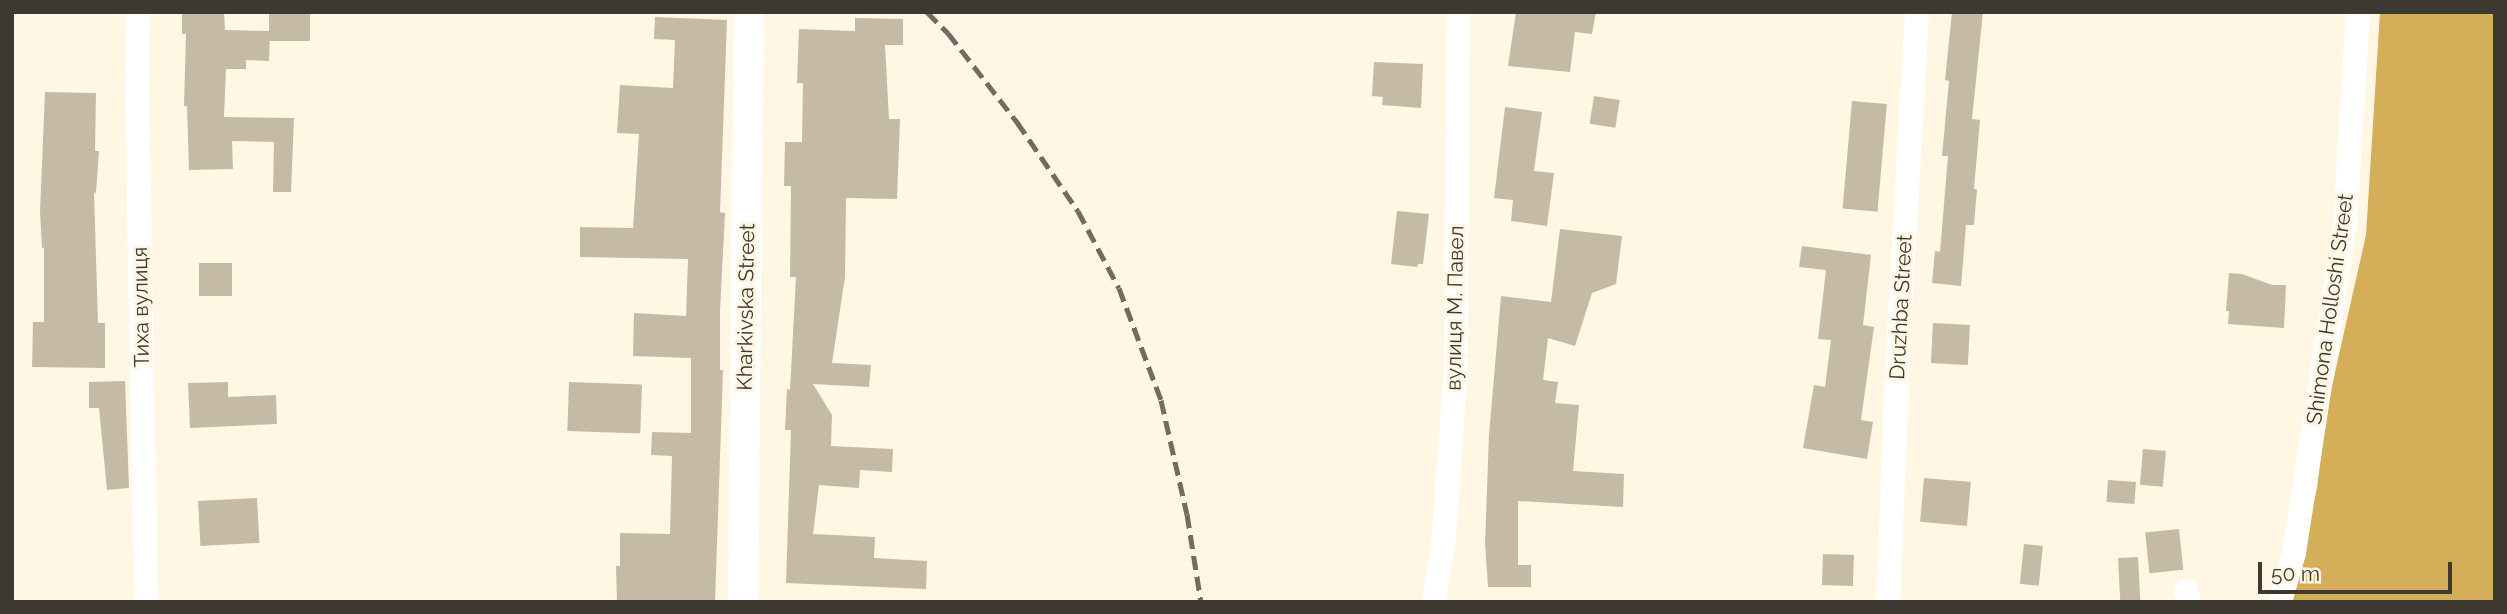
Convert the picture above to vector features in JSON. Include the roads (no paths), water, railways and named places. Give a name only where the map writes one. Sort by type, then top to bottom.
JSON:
[{"type":"street","name":"Тиха вулиця","points":[[138,12],[146,602]]},
{"type":"street","name":"Kharkivska Street","points":[[743,602],[749,12]]},
{"type":"street","name":"вулиця М. Павел","points":[[1434,602],[1444,536],[1456,363],[1458,12]]},
{"type":"street","name":"Druzhba Street","points":[[1888,602],[1899,332],[1917,12]]},
{"type":"street","name":"Shimona Holloshi Street","points":[[2280,602],[2294,553],[2346,225],[2358,12]]},
{"type":"railway","points":[[927,12],[948,33],[1017,122],[1078,211],[1119,288],[1161,400],[1187,514],[1201,602]]}]
